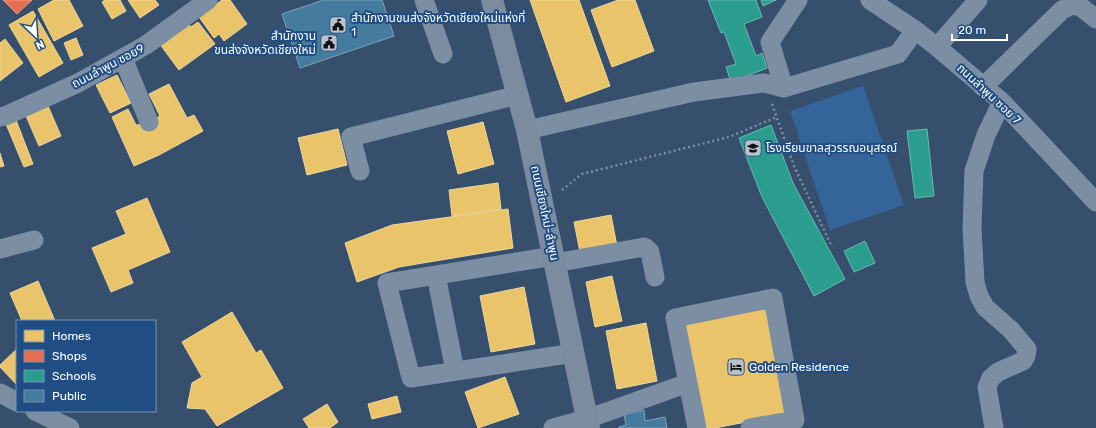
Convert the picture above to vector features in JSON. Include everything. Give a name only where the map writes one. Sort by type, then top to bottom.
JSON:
[{"type":"main road","name":"ถนนเชียงใหม่-ลำพูน","points":[[492,0],[528,130],[588,424]]},
{"type":"street","name":"ถนนลำพูน ซอย9","points":[[2,114],[78,82],[123,58],[146,45],[208,0]]},
{"type":"street","points":[[424,0],[443,54]]},
{"type":"street","points":[[784,88],[770,42],[798,0]]},
{"type":"street","points":[[937,47],[978,0]]},
{"type":"street","name":"ถนนลำพูน ซอย 7","points":[[878,2],[937,47],[1002,102],[1096,202]]},
{"type":"street","points":[[984,86],[1062,10],[1072,5],[1081,7],[1096,19]]},
{"type":"street","points":[[528,130],[694,92],[764,83],[784,88],[898,54],[915,30]]},
{"type":"street","points":[[123,58],[149,122]]},
{"type":"street","points":[[360,171],[351,137],[518,95]]},
{"type":"street","points":[[994,428],[987,387],[991,378],[998,372],[1023,361],[1026,356],[1027,348],[1011,330],[985,307],[979,296],[975,282],[972,228],[974,171],[986,135],[1002,102]]},
{"type":"street","points":[[0,249],[34,240]]},
{"type":"street","points":[[574,353],[410,378],[387,283],[644,247],[650,252],[655,277]]},
{"type":"street","points":[[436,275],[455,371]]},
{"type":"street","points":[[697,428],[675,318],[773,298],[795,420],[750,428]]},
{"type":"street","points":[[553,428],[588,424],[688,383]]},
{"type":"street","points":[[0,393],[16,401]]},
{"type":"street","points":[[38,412],[70,428]]},
{"type":"path","points":[[764,83],[794,166],[832,247]]},
{"type":"path","points":[[562,190],[582,174],[729,137],[777,117]]},
{"type":"shaded area","points":[[863,86],[904,205],[830,230],[790,111]]},
{"type":"building: Homes","points":[[54,0],[69,0],[83,26],[54,41],[38,9]]},
{"type":"building: Homes","points":[[105,0],[120,0],[126,11],[112,19],[102,2]]},
{"type":"building: Homes","points":[[128,0],[155,0],[159,5],[140,18]]},
{"type":"building: Homes","points":[[222,0],[230,0],[247,24],[224,41],[219,34],[214,38],[199,17]]},
{"type":"building: Homes","points":[[530,0],[579,0],[610,86],[566,102]]},
{"type":"building: Homes","points":[[618,0],[635,0],[654,51],[612,67],[591,10]]},
{"type":"building: Homes","points":[[33,11],[63,63],[39,77],[9,25]]},
{"type":"building: Homes","points":[[187,22],[191,27],[198,22],[215,44],[179,70],[159,43]]},
{"type":"building: Homes","points":[[76,38],[83,55],[71,60],[64,43]]},
{"type":"building: Homes","points":[[5,39],[23,63],[0,81],[0,43]]},
{"type":"building: Homes","points":[[117,75],[131,103],[110,113],[96,85]]},
{"type":"building: Homes","points":[[169,84],[187,118],[194,115],[203,131],[159,155],[134,166],[112,117],[128,109],[136,125],[146,124],[160,116],[149,94]]},
{"type":"building: Homes","points":[[48,106],[61,136],[39,146],[26,116]]},
{"type":"building: Homes","points":[[16,120],[33,164],[24,167],[6,124]]},
{"type":"building: Homes","points":[[483,122],[494,164],[458,174],[447,131]]},
{"type":"building: Homes","points":[[338,129],[347,165],[307,175],[298,138]]},
{"type":"building: Homes","points":[[0,153],[4,166],[0,167]]},
{"type":"building: Homes","points":[[498,183],[501,209],[452,216],[449,190]]},
{"type":"building: Homes","points":[[147,198],[170,252],[128,270],[133,283],[111,292],[92,248],[126,234],[116,211]]},
{"type":"building: Homes","points":[[508,209],[513,248],[399,267],[357,282],[345,243],[392,225]]},
{"type":"building: Homes","points":[[611,215],[617,246],[580,252],[574,222]]},
{"type":"building: Homes","points":[[612,276],[622,321],[595,327],[586,282]]},
{"type":"building: Homes","points":[[38,281],[55,320],[22,320],[10,293]]},
{"type":"building: Homes","points":[[524,287],[535,344],[491,352],[480,296]]},
{"type":"building: Homes","name":"Golden Residence","points":[[765,304],[787,414],[715,428],[706,428],[685,320]]},
{"type":"building: Homes","points":[[232,312],[256,353],[261,350],[283,388],[217,426],[205,409],[187,408],[192,383],[202,377],[182,342]]},
{"type":"building: Homes","points":[[646,323],[657,381],[617,389],[606,331]]},
{"type":"building: Homes","points":[[16,350],[16,384],[0,367],[0,365]]},
{"type":"building: Homes","points":[[505,377],[519,414],[478,428],[465,392]]},
{"type":"building: Homes","points":[[397,396],[401,412],[372,419],[368,404]]},
{"type":"building: Homes","points":[[327,404],[338,422],[330,428],[309,428],[303,419]]},
{"type":"building: Shops","points":[[3,0],[32,0],[17,14]]},
{"type":"building: Schools","points":[[708,0],[756,0],[762,17],[744,24],[756,56],[762,53],[767,68],[731,82],[726,67],[736,64],[724,32],[721,33]]},
{"type":"building: Schools","points":[[761,0],[776,0],[763,6]]},
{"type":"building: Schools","points":[[771,125],[793,183],[845,279],[814,296],[762,197],[739,138]]},
{"type":"building: Schools","points":[[927,129],[934,196],[915,198],[907,131]]},
{"type":"building: Schools","points":[[865,241],[875,263],[854,272],[844,251]]},
{"type":"building: Public","name":"สำนักงานขนส่งจังหวัดเชียงใหม่แห่งที่ 1","points":[[324,0],[382,0],[394,36],[300,68],[282,14]]},
{"type":"building: Public","points":[[644,410],[645,421],[665,417],[667,428],[619,428],[626,425],[624,414]]},
{"type":"place","name":"สำนักงานขนส่งจังหวัดเชียงใหม่แห่งที่ 1","points":[[338,25]]},
{"type":"place","name":"สำนักงาน ขนส่งจังหวัดเชียงใหม่","points":[[329,43]]},
{"type":"place","name":"โรงเรียนขาลสุวรรณอนุสรณ์","points":[[753,148]]},
{"type":"place","name":"Golden Residence","points":[[736,367]]}]
